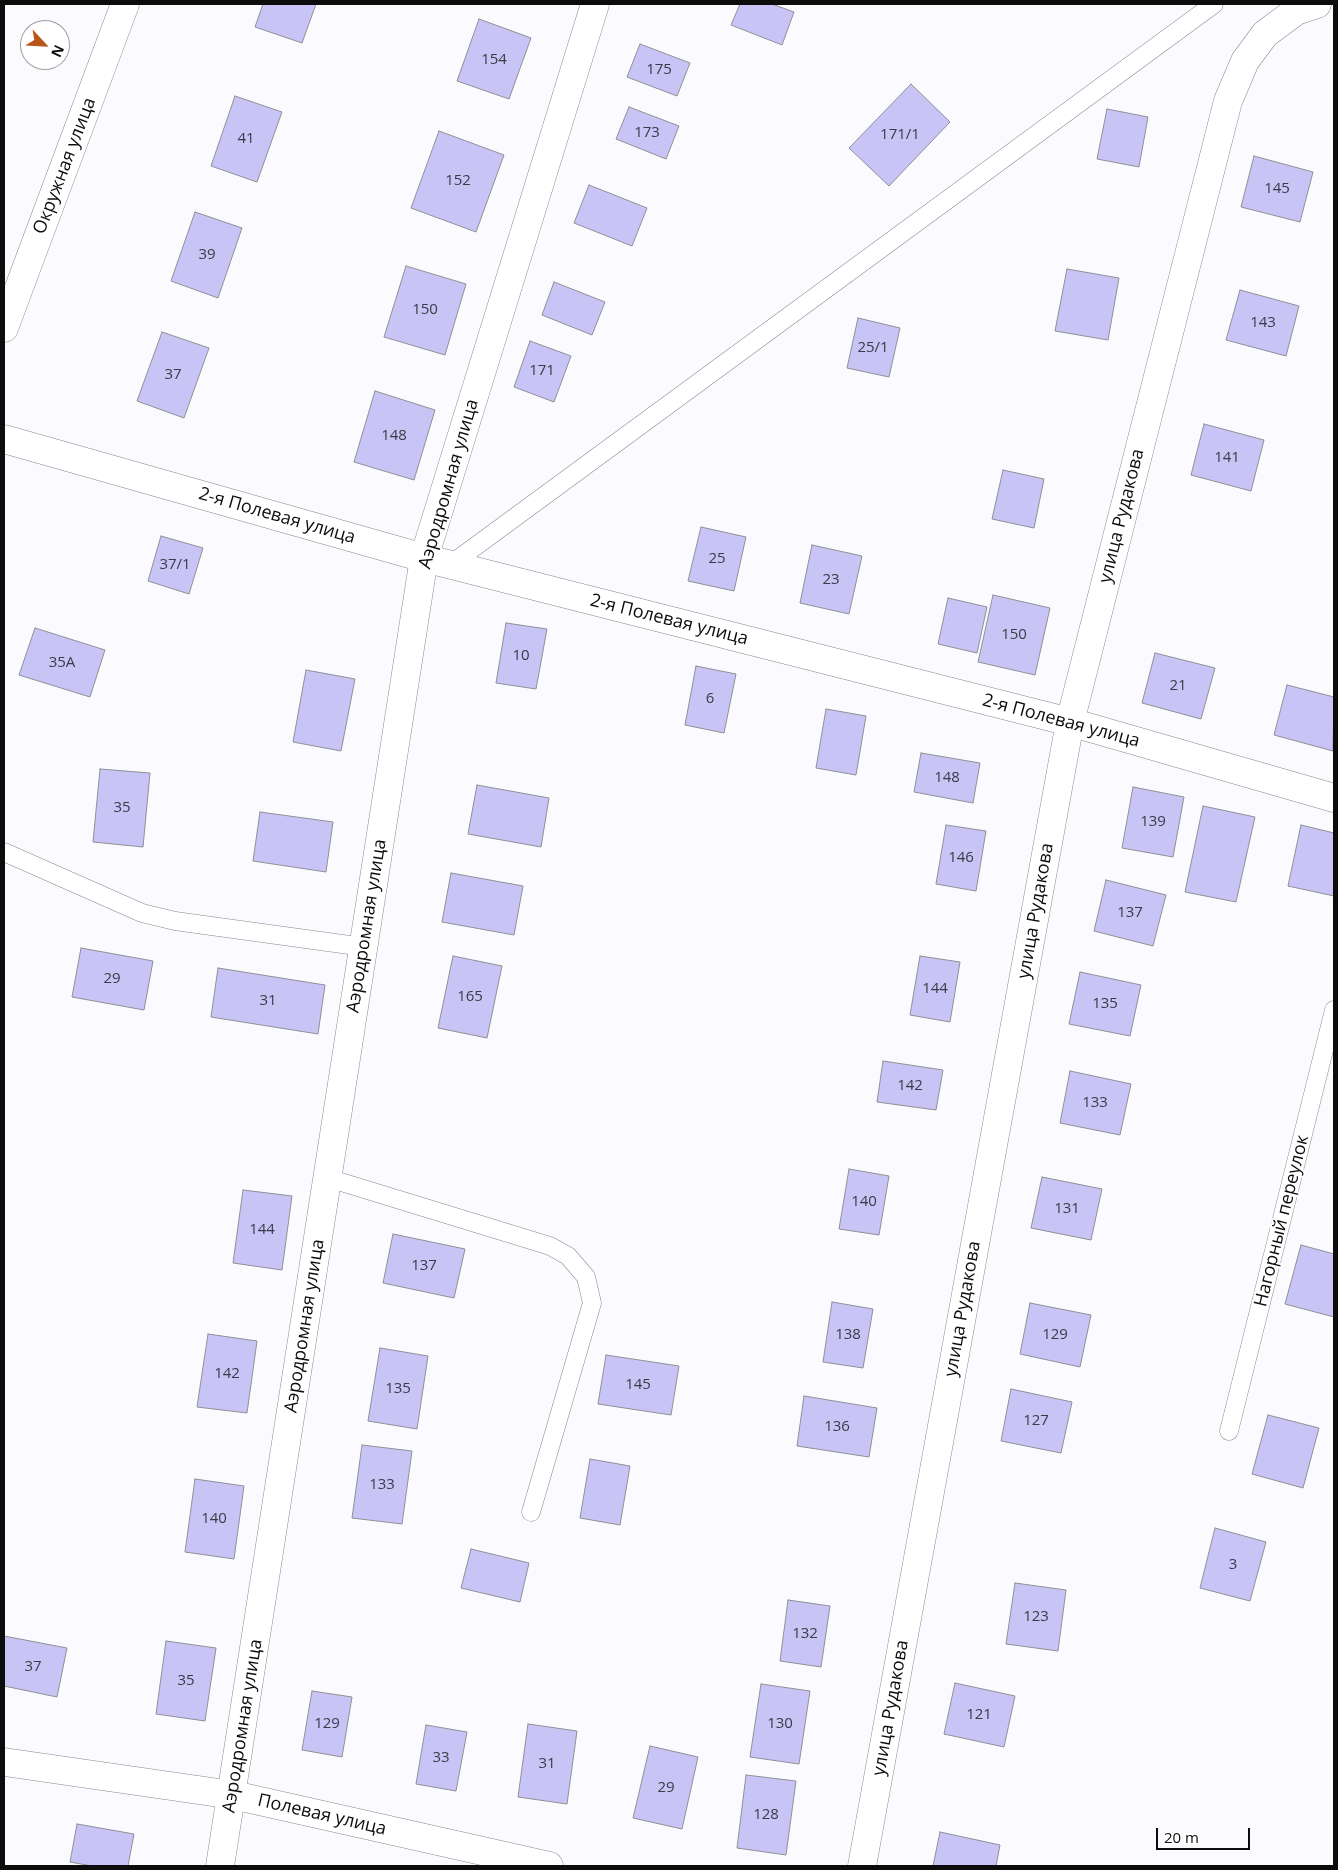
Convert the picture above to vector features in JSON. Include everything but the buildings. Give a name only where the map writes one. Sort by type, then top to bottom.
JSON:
[{"type":"street","name":"Окружная улица","points":[[4,328],[125,4]]},
{"type":"street","name":"Аэродромная улица","points":[[220,1866],[233,1795],[424,558],[595,4]]},
{"type":"street","name":"улица Рудакова","points":[[862,1866],[1070,722],[1228,101],[1244,61],[1265,34],[1296,11],[1317,4]]},
{"type":"street","name":"2-я Полевая улица","points":[[4,439],[424,558],[1070,722],[1334,798]]},
{"type":"street","name":"Полевая улица","points":[[4,1762],[233,1795],[549,1866]]},
{"type":"lane","points":[[450,564],[1214,4]]},
{"type":"lane","points":[[4,852],[150,915],[174,921],[364,947]]},
{"type":"lane","name":"Нагорный переулок","points":[[1229,1431],[1334,1010]]},
{"type":"lane","points":[[328,1178],[550,1246],[568,1256],[586,1277],[592,1303],[531,1512]]}]
